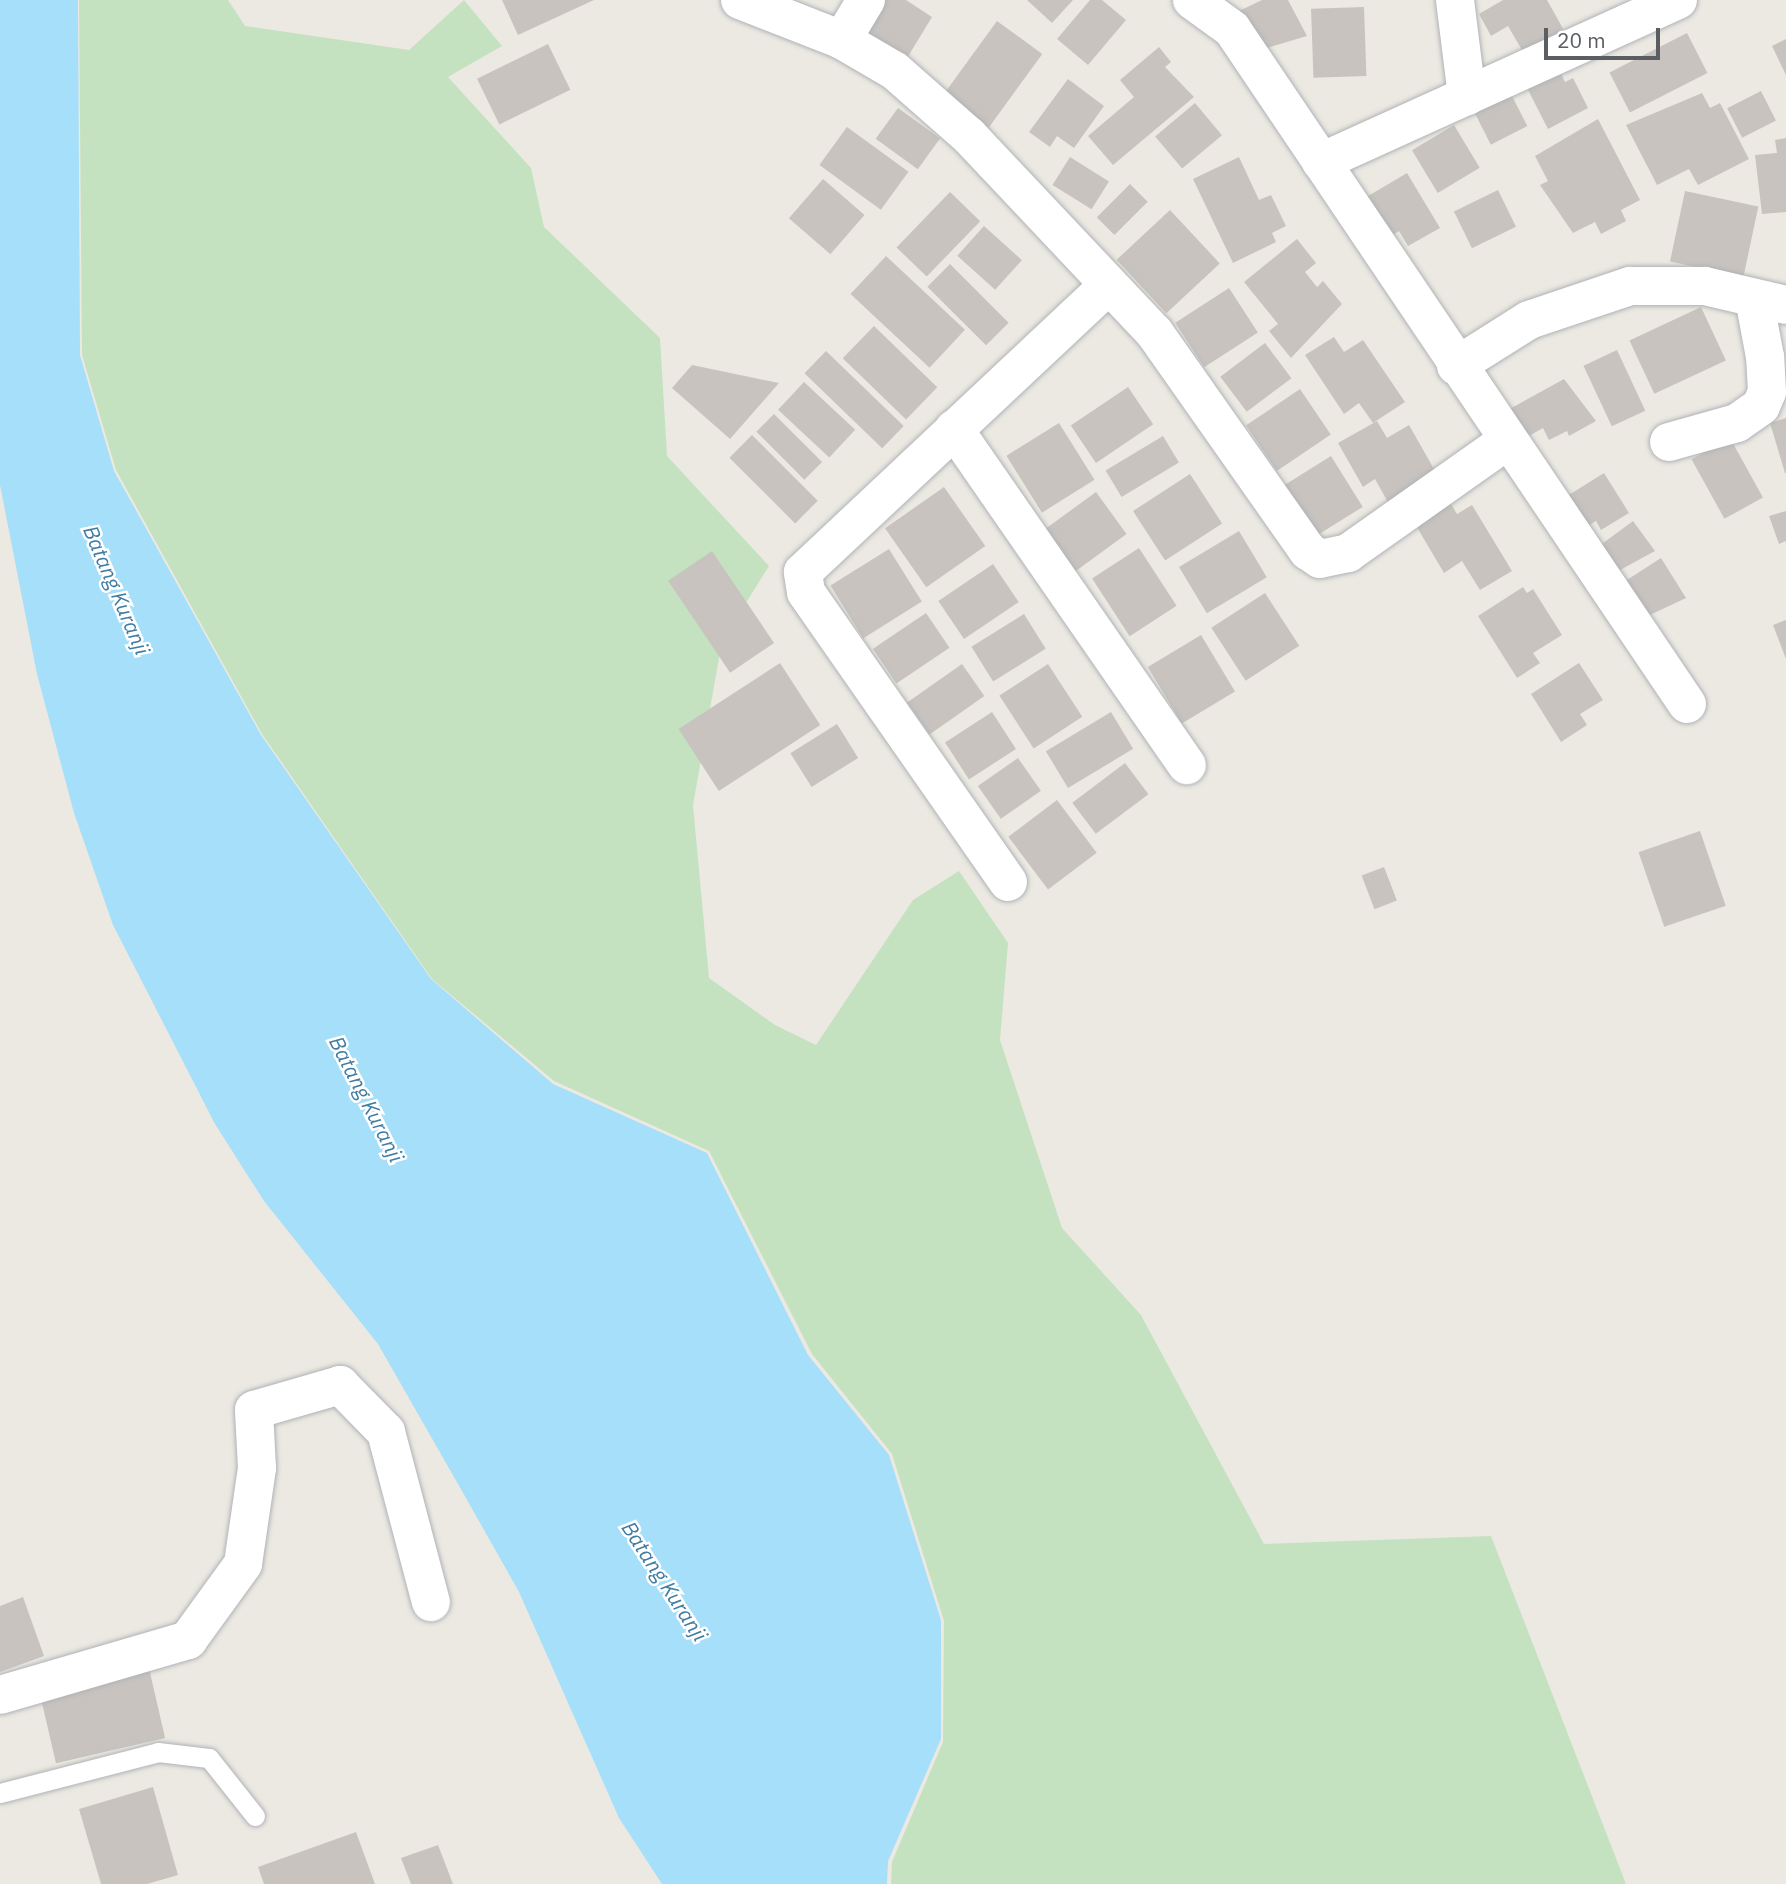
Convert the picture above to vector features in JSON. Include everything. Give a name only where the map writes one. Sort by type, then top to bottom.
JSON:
[{"type":"street","points":[[740,0],[842,40],[895,71],[970,136],[1154,332],[1308,551],[1320,559],[1362,545],[1507,440]]},
{"type":"street","points":[[842,40],[866,0]]},
{"type":"street","points":[[1192,0],[1232,29],[1456,366],[1687,704]]},
{"type":"street","points":[[1455,0],[1467,96]]},
{"type":"street","points":[[1321,162],[1678,0]]},
{"type":"street","points":[[1008,882],[803,580],[808,561],[1108,286]]},
{"type":"street","points":[[1456,366],[1530,320],[1630,286],[1705,286],[1770,301],[1765,357],[1767,392],[1761,405],[1737,423],[1669,443]]},
{"type":"street","points":[[954,429],[1187,765]]},
{"type":"street","points":[[0,1695],[188,1640],[243,1564],[257,1468],[254,1410],[340,1385],[386,1432],[431,1602]]},
{"type":"lane","points":[[0,1793],[158,1752],[209,1758],[255,1816]]},
{"type":"green space","points":[[79,0],[228,0],[245,26],[409,50],[464,0],[502,46],[448,77],[531,168],[544,227],[660,338],[667,456],[769,566],[722,641],[693,805],[709,978],[775,1025],[816,1045],[913,900],[959,871],[1008,943],[1000,1040],[1062,1228],[1141,1315],[1264,1544],[1491,1536],[1626,1884],[891,1884],[892,1862],[943,1742],[944,1621],[892,1454],[812,1354],[709,1151],[554,1081],[432,979],[262,734],[116,470],[82,355]]},
{"type":"water","name":"Batang Kuranji","points":[[0,0],[78,0],[80,355],[114,471],[261,735],[431,979],[553,1084],[707,1153],[808,1355],[889,1455],[941,1620],[941,1739],[888,1861],[887,1884],[662,1884],[619,1818],[519,1592],[378,1344],[264,1201],[215,1124],[113,925],[74,813],[37,674],[0,485]]},
{"type":"building","points":[[502,0],[594,0],[518,35]]},
{"type":"building","points":[[876,0],[906,0],[932,17],[907,58],[859,28]]},
{"type":"building","points":[[1027,0],[1073,0],[1052,23]]},
{"type":"building","points":[[1090,0],[1102,0],[1126,20],[1088,65],[1057,39]]},
{"type":"building","points":[[1262,0],[1288,0],[1307,36],[1257,51],[1237,12]]},
{"type":"building","points":[[1503,0],[1547,0],[1566,34],[1526,57],[1508,26],[1491,36],[1479,14]]},
{"type":"building","points":[[1364,7],[1366,76],[1313,78],[1311,9]]},
{"type":"building","points":[[997,21],[1042,54],[989,128],[944,95]]},
{"type":"building","points":[[1687,33],[1707,73],[1630,113],[1609,72]]},
{"type":"building","points":[[1786,39],[1786,75],[1772,46]]},
{"type":"building","points":[[548,44],[570,90],[499,124],[477,79]]},
{"type":"building","points":[[1159,47],[1171,62],[1165,67],[1194,97],[1113,165],[1088,136],[1134,97],[1120,80]]},
{"type":"building","points":[[1559,69],[1565,82],[1573,78],[1588,108],[1548,129],[1526,86]]},
{"type":"building","points":[[1068,79],[1104,106],[1074,148],[1057,136],[1050,147],[1029,132]]},
{"type":"building","points":[[1761,91],[1776,120],[1742,138],[1727,108]]},
{"type":"building","points":[[1702,93],[1710,108],[1720,103],[1749,159],[1698,185],[1689,169],[1657,185],[1626,125]]},
{"type":"building","points":[[1511,94],[1527,126],[1491,145],[1474,113]]},
{"type":"building","points":[[1195,103],[1222,135],[1182,169],[1155,136]]},
{"type":"building","points":[[898,108],[940,139],[918,169],[876,139]]},
{"type":"building","points":[[1598,119],[1640,200],[1621,210],[1626,221],[1601,234],[1595,222],[1573,233],[1540,185],[1548,181],[1535,156]]},
{"type":"building","points":[[1454,125],[1480,168],[1438,193],[1412,150]]},
{"type":"building","points":[[847,127],[908,172],[881,210],[819,165]]},
{"type":"building","points":[[1786,138],[1786,212],[1762,214],[1755,155],[1777,153],[1775,140]]},
{"type":"building","points":[[1070,157],[1109,181],[1092,209],[1053,185]]},
{"type":"building","points":[[1239,157],[1259,200],[1271,195],[1286,226],[1272,233],[1276,242],[1233,263],[1193,179]]},
{"type":"building","points":[[1407,173],[1440,228],[1408,246],[1399,231],[1381,242],[1358,202]]},
{"type":"building","points":[[823,179],[865,215],[830,254],[789,218]]},
{"type":"building","points":[[1130,184],[1148,202],[1114,235],[1097,217]]},
{"type":"building","points":[[1498,190],[1516,227],[1472,248],[1454,211]]},
{"type":"building","points":[[1685,191],[1758,207],[1743,277],[1670,261]]},
{"type":"building","points":[[950,192],[980,221],[927,277],[897,247]]},
{"type":"building","points":[[1170,210],[1220,263],[1166,313],[1117,260]]},
{"type":"building","points":[[984,226],[1022,260],[995,290],[957,256]]},
{"type":"building","points":[[1297,239],[1316,263],[1305,272],[1317,287],[1323,281],[1342,304],[1291,358],[1269,331],[1278,324],[1244,282]]},
{"type":"building","points":[[886,256],[965,330],[930,368],[851,294]]},
{"type":"building","points":[[950,264],[1009,323],[986,345],[927,287]]},
{"type":"building","points":[[1229,288],[1258,332],[1204,367],[1175,323]]},
{"type":"building","points":[[1701,307],[1726,360],[1654,394],[1629,340]]},
{"type":"building","points":[[874,326],[937,387],[906,420],[843,358]]},
{"type":"building","points":[[1334,337],[1344,352],[1363,340],[1405,402],[1373,423],[1359,403],[1344,414],[1305,355]]},
{"type":"building","points":[[1265,343],[1291,378],[1247,412],[1220,377]]},
{"type":"building","points":[[1617,350],[1645,411],[1612,426],[1583,366]]},
{"type":"building","points":[[826,351],[904,426],[882,448],[804,373]]},
{"type":"building","points":[[692,365],[779,383],[730,439],[672,388]]},
{"type":"building","points":[[1564,379],[1596,421],[1569,436],[1567,431],[1549,440],[1543,428],[1522,440],[1506,411]]},
{"type":"building","points":[[804,382],[855,430],[829,458],[778,410]]},
{"type":"building","points":[[1128,387],[1153,424],[1096,463],[1071,426]]},
{"type":"building","points":[[1300,389],[1331,435],[1277,471],[1246,425]]},
{"type":"building","points":[[774,414],[822,462],[804,480],[756,432]]},
{"type":"building","points":[[1786,418],[1786,473],[1785,473],[1770,423]]},
{"type":"building","points":[[1377,421],[1387,438],[1409,425],[1438,476],[1389,504],[1375,479],[1363,487],[1338,443]]},
{"type":"building","points":[[1059,423],[1095,480],[1042,513],[1006,456]]},
{"type":"building","points":[[752,435],[818,501],[795,523],[729,458]]},
{"type":"building","points":[[1163,436],[1179,463],[1122,497],[1106,471]]},
{"type":"building","points":[[1730,438],[1763,497],[1724,519],[1692,459]]},
{"type":"building","points":[[1331,456],[1363,507],[1314,538],[1282,487]]},
{"type":"building","points":[[1604,473],[1629,513],[1601,530],[1596,521],[1575,534],[1556,503]]},
{"type":"building","points":[[1190,474],[1222,523],[1165,561],[1133,511]]},
{"type":"building","points":[[944,487],[985,546],[926,587],[885,528]]},
{"type":"building","points":[[1096,492],[1127,534],[1072,573],[1042,531]]},
{"type":"building","points":[[1450,502],[1457,514],[1472,505],[1512,571],[1480,590],[1462,561],[1444,573],[1415,524]]},
{"type":"building","points":[[1786,511],[1786,541],[1779,544],[1769,516]]},
{"type":"building","points":[[1633,521],[1655,551],[1609,576],[1591,552]]},
{"type":"building","points":[[1239,531],[1267,577],[1207,613],[1179,567]]},
{"type":"building","points":[[1139,548],[1177,606],[1130,636],[1092,578]]},
{"type":"building","points":[[889,549],[922,602],[863,638],[830,586]]},
{"type":"building","points":[[712,551],[774,643],[730,673],[668,581]]},
{"type":"building","points":[[1661,558],[1686,598],[1637,621],[1616,587]]},
{"type":"building","points":[[993,564],[1019,602],[964,639],[938,601]]},
{"type":"building","points":[[1523,587],[1527,593],[1533,589],[1562,635],[1533,653],[1540,663],[1517,678],[1478,616]]},
{"type":"building","points":[[1265,593],[1299,646],[1246,681],[1211,628]]},
{"type":"building","points":[[926,613],[949,648],[896,684],[873,649]]},
{"type":"building","points":[[1024,614],[1046,649],[993,682],[971,647]]},
{"type":"building","points":[[1786,620],[1786,659],[1773,625]]},
{"type":"building","points":[[1201,635],[1235,692],[1182,724],[1148,667]]},
{"type":"building","points":[[780,663],[820,725],[719,791],[679,729]]},
{"type":"building","points":[[1579,663],[1603,700],[1580,714],[1587,725],[1561,742],[1531,694]]},
{"type":"building","points":[[962,664],[984,696],[929,734],[907,702]]},
{"type":"building","points":[[1048,664],[1082,717],[1034,748],[999,696]]},
{"type":"building","points":[[992,712],[1016,749],[969,779],[945,742]]},
{"type":"building","points":[[1111,712],[1133,749],[1068,788],[1046,751]]},
{"type":"building","points":[[837,724],[858,758],[812,787],[790,753]]},
{"type":"building","points":[[1018,758],[1041,791],[1001,819],[978,786]]},
{"type":"building","points":[[1125,763],[1148,794],[1096,834],[1072,803]]},
{"type":"building","points":[[1057,800],[1097,853],[1048,889],[1008,837]]},
{"type":"building","points":[[1700,831],[1726,906],[1664,927],[1639,852]]},
{"type":"building","points":[[1384,867],[1397,901],[1374,909],[1362,876]]},
{"type":"building","points":[[23,1597],[44,1656],[0,1672],[0,1606]]},
{"type":"building","points":[[148,1664],[165,1738],[56,1763],[39,1689]]},
{"type":"building","points":[[153,1787],[178,1875],[147,1884],[101,1884],[79,1809]]},
{"type":"building","points":[[356,1832],[375,1884],[264,1884],[258,1867]]},
{"type":"building","points":[[438,1845],[453,1884],[411,1884],[401,1858]]}]
